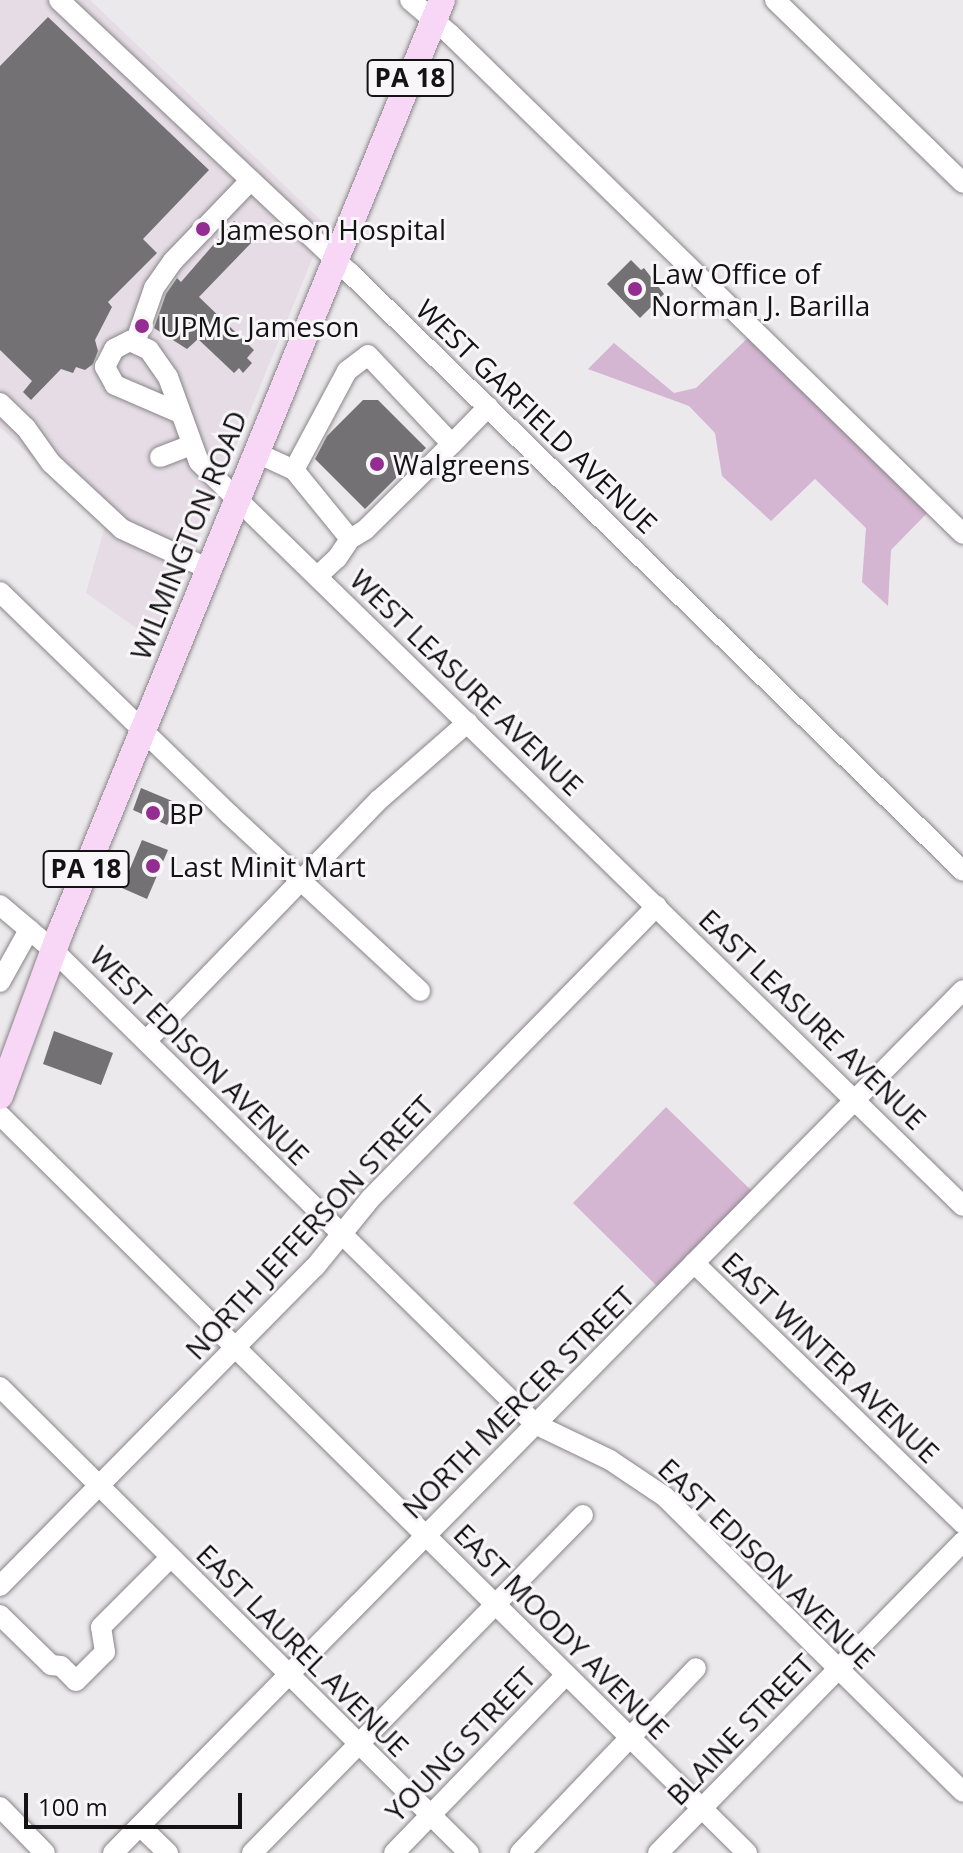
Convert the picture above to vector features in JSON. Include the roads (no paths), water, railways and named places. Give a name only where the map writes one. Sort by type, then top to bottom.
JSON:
[{"type":"main road","name":"WILMINGTON ROAD","points":[[0,1096],[53,950],[438,10]]},
{"type":"street","points":[[410,0],[438,10],[963,534]]},
{"type":"street","points":[[783,2],[963,183]]},
{"type":"street","name":"WEST GARFIELD AVENUE","points":[[62,3],[336,259],[963,871]]},
{"type":"street","points":[[180,413],[125,392],[108,376],[107,359],[121,344],[135,343],[154,288],[173,261],[251,180]]},
{"type":"street","name":"WEST LEASURE AVENUE","points":[[135,343],[157,358],[168,377],[199,462],[657,906]]},
{"type":"street","points":[[294,470],[347,371],[368,355],[452,444]]},
{"type":"street","points":[[0,403],[26,428],[51,463],[122,529],[209,569]]},
{"type":"street","points":[[318,576],[337,558],[350,539],[365,530],[488,407]]},
{"type":"street","points":[[160,457],[191,445]]},
{"type":"street","points":[[257,453],[294,470],[350,539]]},
{"type":"street","points":[[0,592],[230,815],[420,991]]},
{"type":"street","points":[[146,1041],[389,791],[468,722]]},
{"type":"street","name":"WEST EDISON AVENUE","points":[[0,905],[53,950],[342,1234]]},
{"type":"street","name":"EAST LEASURE AVENUE","points":[[657,906],[963,1206]]},
{"type":"street","name":"NORTH JEFFERSON STREET","points":[[0,1586],[315,1267],[370,1199],[657,906]]},
{"type":"street","points":[[0,982],[29,930]]},
{"type":"street","name":"NORTH MERCER STREET","points":[[113,1853],[963,990]]},
{"type":"street","name":"EAST MOODY AVENUE","points":[[0,1115],[747,1853]]},
{"type":"street","name":"EAST EDISON AVENUE","points":[[342,1234],[535,1424],[610,1460],[658,1490],[963,1792]]},
{"type":"street","name":"EAST WINTER AVENUE","points":[[694,1263],[963,1524]]},
{"type":"street","name":"EAST LAUREL AVENUE","points":[[0,1387],[469,1853]]},
{"type":"street","points":[[252,1853],[583,1515]]},
{"type":"street","name":"BLAINE STREET","points":[[658,1853],[963,1542]]},
{"type":"street","points":[[0,1615],[51,1665],[61,1666],[76,1681],[105,1652],[101,1627],[171,1557]]},
{"type":"street","points":[[520,1853],[696,1668]]},
{"type":"street","name":"YOUNG STREET","points":[[394,1853],[566,1675]]},
{"type":"street","points":[[0,1807],[45,1853]]},
{"type":"street","points":[[140,1826],[168,1853]]},
{"type":"place","name":"Jameson Hospital","points":[[203,229]]},
{"type":"place","name":"Law Office of Norman J. Barilla","points":[[635,289]]},
{"type":"place","name":"UPMC Jameson","points":[[142,326]]},
{"type":"place","name":"Walgreens","points":[[377,464]]},
{"type":"place","name":"BP","points":[[153,813]]},
{"type":"place","name":"Last Minit Mart","points":[[153,866]]}]
